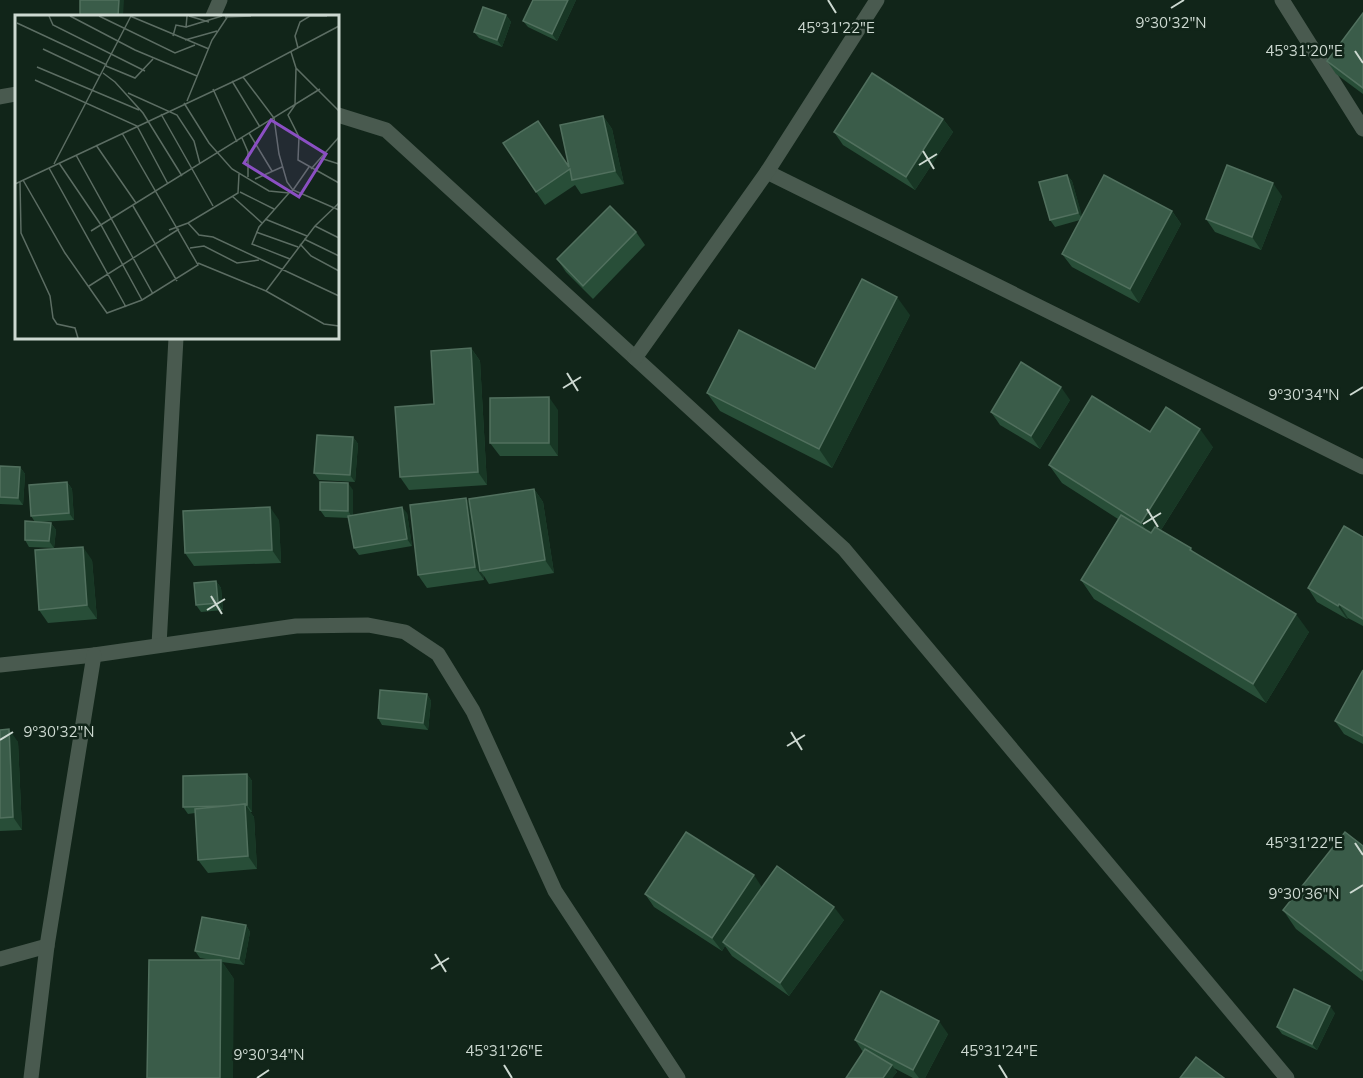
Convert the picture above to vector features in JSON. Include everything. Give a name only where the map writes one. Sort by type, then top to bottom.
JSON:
[{"type":"street","points":[[213,15],[220,0]]},
{"type":"street","points":[[635,358],[767,172],[877,0]]},
{"type":"street","points":[[1282,0],[1363,129]]},
{"type":"street","points":[[0,97],[15,94]]},
{"type":"street","points":[[339,114],[386,130],[844,549],[1287,1078]]},
{"type":"street","points":[[767,172],[1363,467]]},
{"type":"street","points":[[159,645],[176,339]]},
{"type":"street","points":[[0,665],[94,655],[296,626],[368,624],[405,632],[438,654],[473,711],[555,891],[678,1078]]},
{"type":"street","points":[[31,1078],[47,946],[94,655]]},
{"type":"street","points":[[0,958],[47,946]]},
{"type":"building","points":[[80,0],[119,0],[118,15],[80,15]]},
{"type":"building","points":[[533,0],[568,0],[552,34],[523,21]]},
{"type":"building","points":[[483,7],[506,15],[497,40],[474,32]]},
{"type":"building","points":[[1363,13],[1363,88],[1327,61]]},
{"type":"building","points":[[872,73],[943,119],[906,177],[834,132]]},
{"type":"building","points":[[603,116],[615,171],[572,180],[570,169],[536,192],[503,143],[538,121],[569,167],[560,125]]},
{"type":"building","points":[[1227,165],[1273,183],[1252,237],[1206,219]]},
{"type":"building","points":[[1067,175],[1078,213],[1050,220],[1039,182]]},
{"type":"building","points":[[1104,175],[1172,211],[1130,289],[1062,254]]},
{"type":"building","points":[[610,206],[636,232],[583,286],[557,259]]},
{"type":"building","points":[[862,279],[897,297],[819,449],[707,393],[739,330],[815,369]]},
{"type":"building","points":[[471,348],[478,472],[400,477],[395,407],[434,404],[431,351]]},
{"type":"building","points":[[1021,362],[1061,387],[1031,436],[991,412]]},
{"type":"building","points":[[1092,396],[1150,432],[1166,407],[1200,429],[1141,523],[1049,465]]},
{"type":"building","points":[[549,397],[549,443],[490,443],[490,398]]},
{"type":"building","points":[[317,435],[353,437],[350,475],[314,473]]},
{"type":"building","points":[[0,466],[20,467],[18,498],[0,497]]},
{"type":"building","points":[[67,482],[69,513],[31,516],[29,485]]},
{"type":"building","points":[[320,482],[348,483],[348,511],[320,510]]},
{"type":"building","points":[[534,489],[545,560],[480,571],[469,499]]},
{"type":"building","points":[[466,498],[475,567],[418,575],[410,505]]},
{"type":"building","points":[[270,507],[272,550],[185,553],[183,511]]},
{"type":"building","points":[[402,507],[407,539],[354,548],[348,516]]},
{"type":"building","points":[[1121,515],[1151,533],[1155,527],[1296,614],[1253,684],[1081,580]]},
{"type":"building","points":[[25,521],[51,523],[49,541],[25,540]]},
{"type":"building","points":[[1344,526],[1363,537],[1363,619],[1308,588]]},
{"type":"building","points":[[83,547],[87,605],[39,610],[35,550]]},
{"type":"building","points":[[216,581],[218,603],[196,605],[194,583]]},
{"type":"building","points":[[1363,670],[1363,736],[1335,721]]},
{"type":"building","points":[[380,690],[427,694],[423,723],[378,718]]},
{"type":"building","points":[[9,729],[13,817],[0,818],[0,730]]},
{"type":"building","points":[[247,774],[247,805],[183,807],[183,776]]},
{"type":"building","points":[[245,804],[248,856],[198,860],[195,809]]},
{"type":"building","points":[[686,832],[754,875],[712,938],[645,894]]},
{"type":"building","points":[[1345,832],[1363,846],[1363,969],[1361,971],[1283,910]]},
{"type":"building","points":[[777,866],[834,907],[780,983],[723,942]]},
{"type":"building","points":[[202,917],[246,925],[239,959],[195,951]]},
{"type":"building","points":[[149,960],[221,960],[220,1078],[147,1078]]},
{"type":"building","points":[[1294,989],[1330,1006],[1312,1044],[1277,1027]]},
{"type":"building","points":[[881,991],[939,1021],[913,1070],[855,1040]]},
{"type":"building","points":[[865,1049],[892,1065],[883,1078],[846,1078]]},
{"type":"building","points":[[1196,1057],[1224,1078],[1180,1078]]}]
